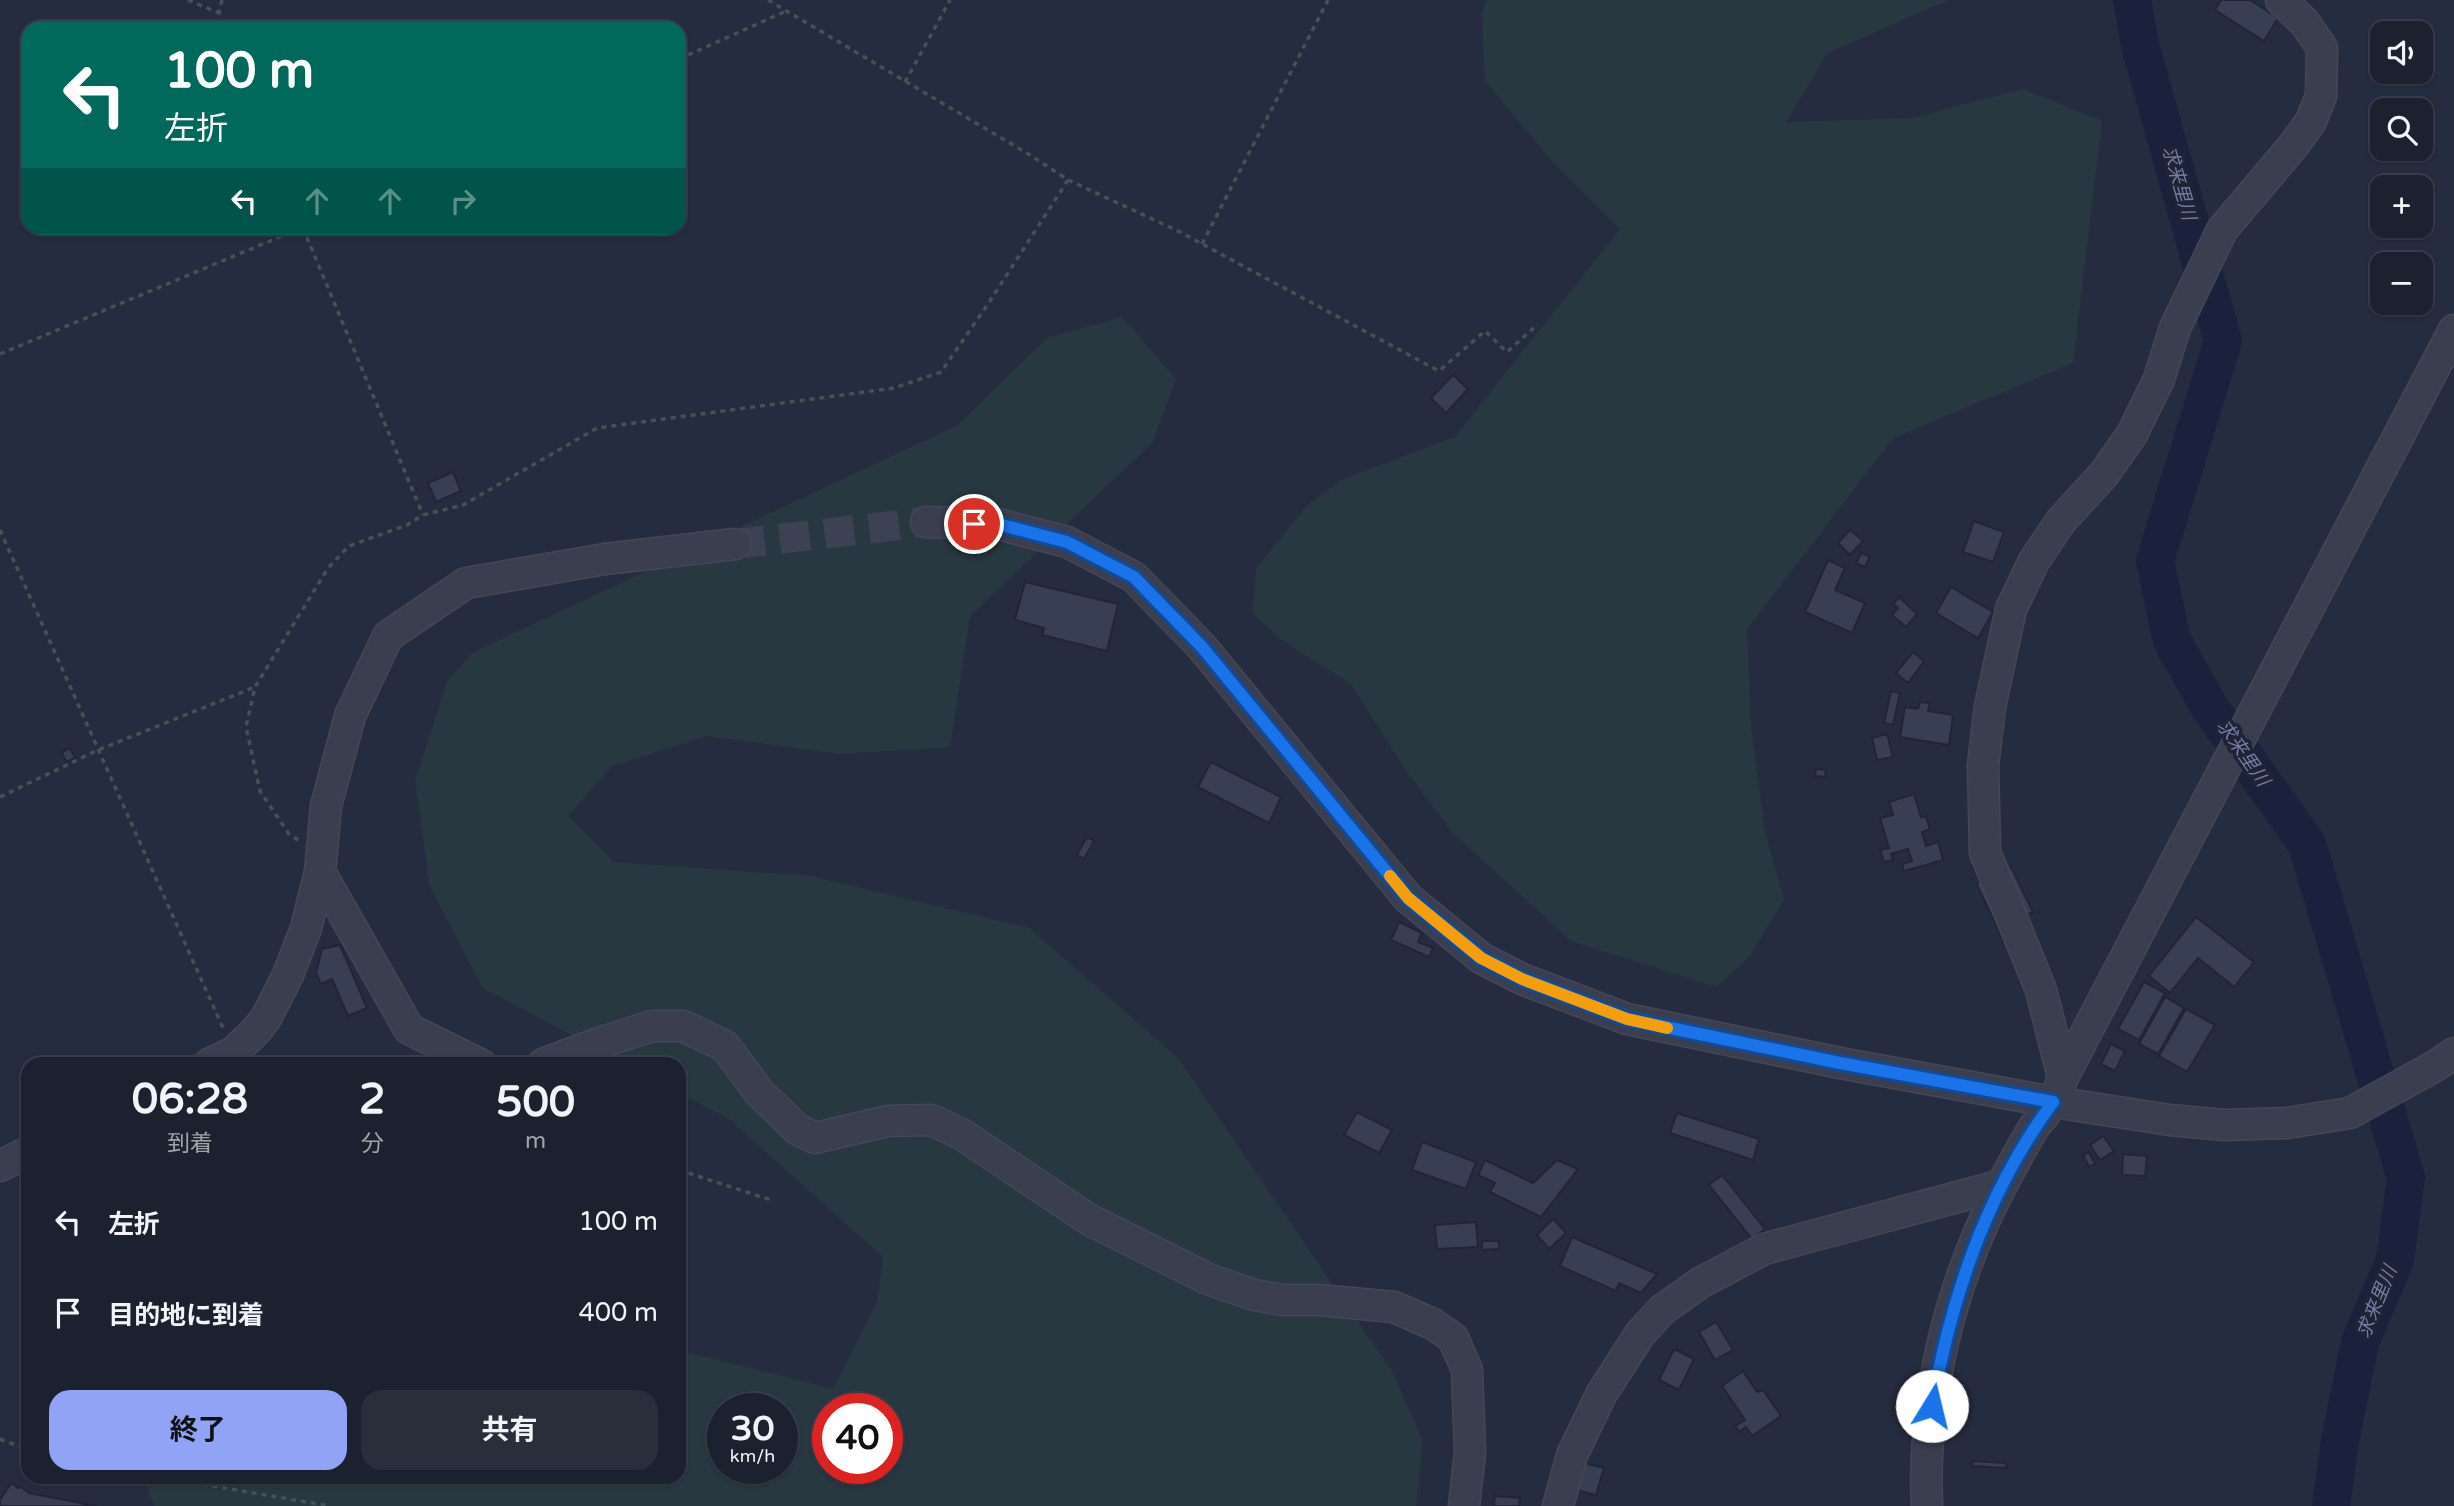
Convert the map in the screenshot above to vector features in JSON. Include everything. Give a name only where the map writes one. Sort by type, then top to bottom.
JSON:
[{"type":"street","points":[[2058,1089],[2041,990],[1985,852],[1983,765],[1990,707],[2011,609],[2034,561],[2061,521],[2104,474],[2132,433],[2159,379],[2175,328],[2202,267],[2222,230],[2311,121],[2321,96],[2322,48],[2305,23],[2281,0]]},
{"type":"street","points":[[1927,1506],[1929,1427],[1939,1365],[1953,1306],[1973,1246],[2002,1185],[2058,1089],[2454,330]]},
{"type":"street","points":[[926,522],[998,524],[1067,542],[1134,577],[1202,647],[1408,898],[1481,958],[1522,979],[1627,1019],[1840,1063],[2058,1089],[2158,1118],[2225,1125],[2287,1124],[2350,1112],[2446,1059]]},
{"type":"street","points":[[225,1057],[265,1018],[288,975],[306,928],[321,864],[326,806],[350,716],[388,636],[466,583],[606,559],[735,544]]},
{"type":"street","points":[[321,864],[410,1029],[466,1057]]},
{"type":"street","points":[[562,1057],[652,1026],[683,1026],[725,1046],[759,1092],[797,1129],[815,1138],[888,1121],[932,1120],[963,1135],[1088,1219],[1208,1279],[1254,1295],[1283,1300],[1319,1300],[1394,1307],[1433,1324],[1453,1338],[1467,1370],[1469,1452],[1464,1506]]},
{"type":"street","points":[[0,1166],[21,1156]]},
{"type":"street","points":[[1558,1506],[1572,1455],[1602,1393],[1640,1334],[1662,1310],[1700,1283],[1764,1249],[2002,1185]]},
{"type":"path","points":[[188,0],[219,13]]},
{"type":"path","points":[[222,0],[219,13],[222,21]]},
{"type":"path","points":[[768,0],[1068,180],[1202,244],[1439,371],[1485,331],[1507,352],[1538,324]]},
{"type":"path","points":[[905,82],[950,0]]},
{"type":"path","points":[[1202,244],[1328,0]]},
{"type":"path","points":[[686,56],[784,12]]},
{"type":"path","points":[[321,864],[289,834],[260,791],[246,727],[255,687],[328,568],[349,546],[407,526],[423,514],[463,505],[597,428],[894,388],[941,372],[1068,180]]},
{"type":"path","points":[[0,354],[285,235]]},
{"type":"path","points":[[305,235],[423,514]]},
{"type":"path","points":[[0,530],[98,750],[221,1057]]},
{"type":"path","points":[[0,797],[98,750],[255,687]]},
{"type":"path","points":[[686,1172],[771,1200]]},
{"type":"path","points":[[0,1439],[21,1447]]},
{"type":"path","points":[[201,1484],[330,1506]]},
{"type":"shaded area","points":[[1486,0],[1948,0],[1827,53],[1786,122],[1913,118],[2023,89],[2102,121],[2073,363],[1893,438],[1747,629],[1751,727],[1765,832],[1784,900],[1748,958],[1716,987],[1571,941],[1452,832],[1405,769],[1351,684],[1280,639],[1253,613],[1256,569],[1307,506],[1341,480],[1455,437],[1620,229],[1551,160],[1485,81],[1482,15]]},
{"type":"shaded area","points":[[1122,317],[1176,379],[1152,443],[970,616],[950,747],[840,754],[707,736],[612,766],[568,816],[614,862],[811,876],[1029,928],[1178,1058],[1393,1373],[1423,1441],[1416,1506],[154,1506],[146,1484],[686,1484],[686,1352],[833,1389],[877,1302],[883,1257],[729,1119],[686,1096],[686,1057],[613,1057],[483,988],[430,887],[415,781],[447,682],[472,653],[958,425],[1047,338]]},
{"type":"building","points":[[2221,0],[2250,0],[2278,18],[2264,41],[2215,10]]},
{"type":"building","points":[[1453,375],[1468,389],[1446,413],[1431,398]]},
{"type":"building","points":[[453,472],[461,491],[436,502],[428,483]]},
{"type":"building","points":[[1974,521],[2004,532],[1993,562],[1963,552]]},
{"type":"building","points":[[1850,530],[1863,541],[1850,555],[1838,543]]},
{"type":"building","points":[[1861,553],[1870,557],[1865,567],[1856,563]]},
{"type":"building","points":[[1828,560],[1845,568],[1835,590],[1865,603],[1852,633],[1805,612]]},
{"type":"building","points":[[1025,582],[1118,604],[1107,651],[1042,635],[1044,628],[1015,620]]},
{"type":"building","points":[[1951,587],[1993,612],[1978,638],[1936,613]]},
{"type":"building","points":[[1899,597],[1917,614],[1906,627],[1892,615],[1898,608],[1893,604]]},
{"type":"building","points":[[1913,652],[1924,661],[1908,683],[1896,673]]},
{"type":"building","points":[[1891,691],[1900,693],[1893,725],[1884,723]]},
{"type":"building","points":[[1920,702],[1930,703],[1928,711],[1953,715],[1949,745],[1900,737],[1905,707],[1918,709]]},
{"type":"building","points":[[1887,734],[1893,757],[1877,760],[1872,738]]},
{"type":"building","points":[[70,748],[75,758],[66,762],[62,752]]},
{"type":"building","points":[[1211,762],[1281,797],[1269,823],[1198,787]]},
{"type":"building","points":[[1816,769],[1826,770],[1825,777],[1815,776]]},
{"type":"building","points":[[1914,794],[1921,817],[1926,817],[1930,829],[1922,832],[1926,846],[1938,842],[1943,860],[1904,871],[1902,864],[1912,861],[1908,849],[1891,854],[1893,860],[1884,862],[1880,850],[1889,848],[1880,818],[1893,815],[1889,802]]},
{"type":"building","points":[[1087,837],[1094,841],[1084,859],[1077,855]]},
{"type":"building","points":[[2011,867],[2033,912],[2020,919],[2026,931],[2004,942],[1976,883]]},
{"type":"building","points":[[2196,917],[2254,962],[2234,987],[2198,958],[2170,993],[2149,976]]},
{"type":"building","points":[[1399,922],[1422,933],[1418,942],[1433,948],[1429,957],[1391,940]]},
{"type":"building","points":[[340,945],[367,1008],[348,1016],[332,979],[321,984],[316,973],[322,949]]},
{"type":"building","points":[[2144,982],[2165,993],[2139,1040],[2118,1029]]},
{"type":"building","points":[[2165,997],[2184,1008],[2158,1054],[2139,1044]]},
{"type":"building","points":[[2186,1009],[2215,1025],[2187,1072],[2159,1056]]},
{"type":"building","points":[[2111,1044],[2125,1051],[2115,1071],[2101,1064]]},
{"type":"building","points":[[1357,1112],[1392,1130],[1379,1153],[1344,1135]]},
{"type":"building","points":[[1677,1113],[1759,1139],[1753,1160],[1670,1133]]},
{"type":"building","points":[[2103,1136],[2114,1151],[2100,1160],[2090,1145]]},
{"type":"building","points":[[1422,1142],[1476,1162],[1466,1189],[1412,1170]]},
{"type":"building","points":[[2089,1152],[2095,1164],[2089,1167],[2083,1155]]},
{"type":"building","points":[[2123,1154],[2147,1156],[2145,1176],[2122,1175]]},
{"type":"building","points":[[1485,1160],[1533,1183],[1557,1160],[1578,1169],[1541,1217],[1490,1192],[1495,1183],[1478,1175]]},
{"type":"building","points":[[1722,1175],[1765,1229],[1752,1239],[1709,1185]]},
{"type":"building","points":[[1553,1219],[1566,1233],[1549,1249],[1537,1235]]},
{"type":"building","points":[[1476,1222],[1478,1247],[1437,1249],[1435,1225]]},
{"type":"building","points":[[1572,1237],[1657,1274],[1641,1293],[1619,1283],[1616,1291],[1560,1266]]},
{"type":"building","points":[[1482,1241],[1499,1241],[1499,1249],[1482,1250]]},
{"type":"building","points":[[1716,1322],[1733,1350],[1715,1360],[1699,1332]]},
{"type":"building","points":[[1674,1349],[1694,1359],[1679,1390],[1659,1380]]},
{"type":"building","points":[[1743,1371],[1757,1392],[1763,1390],[1781,1416],[1752,1436],[1746,1427],[1739,1432],[1735,1426],[1745,1420],[1722,1386]]},
{"type":"building","points":[[1972,1461],[2005,1463],[2007,1468],[1972,1466]]},
{"type":"building","points":[[1580,1462],[1604,1468],[1596,1495],[1572,1489]]},
{"type":"building","points":[[11,1483],[29,1493],[96,1506],[0,1506],[0,1500]]},
{"type":"building","points":[[1495,1496],[1520,1498],[1519,1506],[1494,1506]]},
{"type":"waterway","name":"求来里川","points":[[2132,0],[2140,45],[2223,341],[2155,561],[2172,641],[2210,708],[2307,844],[2406,1178],[2395,1260],[2360,1342],[2340,1441],[2331,1506]]},
{"type":"tunnel","points":[[735,544],[926,522]]},
{"type":"slow traffic","points":[[1390,876],[1408,898],[1481,958],[1522,979],[1627,1019],[1667,1028]]},
{"type":"route","points":[[974,524],[998,524],[1067,542],[1134,577],[1202,647],[1408,898],[1481,958],[1522,979],[1627,1019],[1840,1063],[2053,1102],[2034,1128],[2002,1185],[1973,1246],[1953,1306],[1932,1406]]}]
